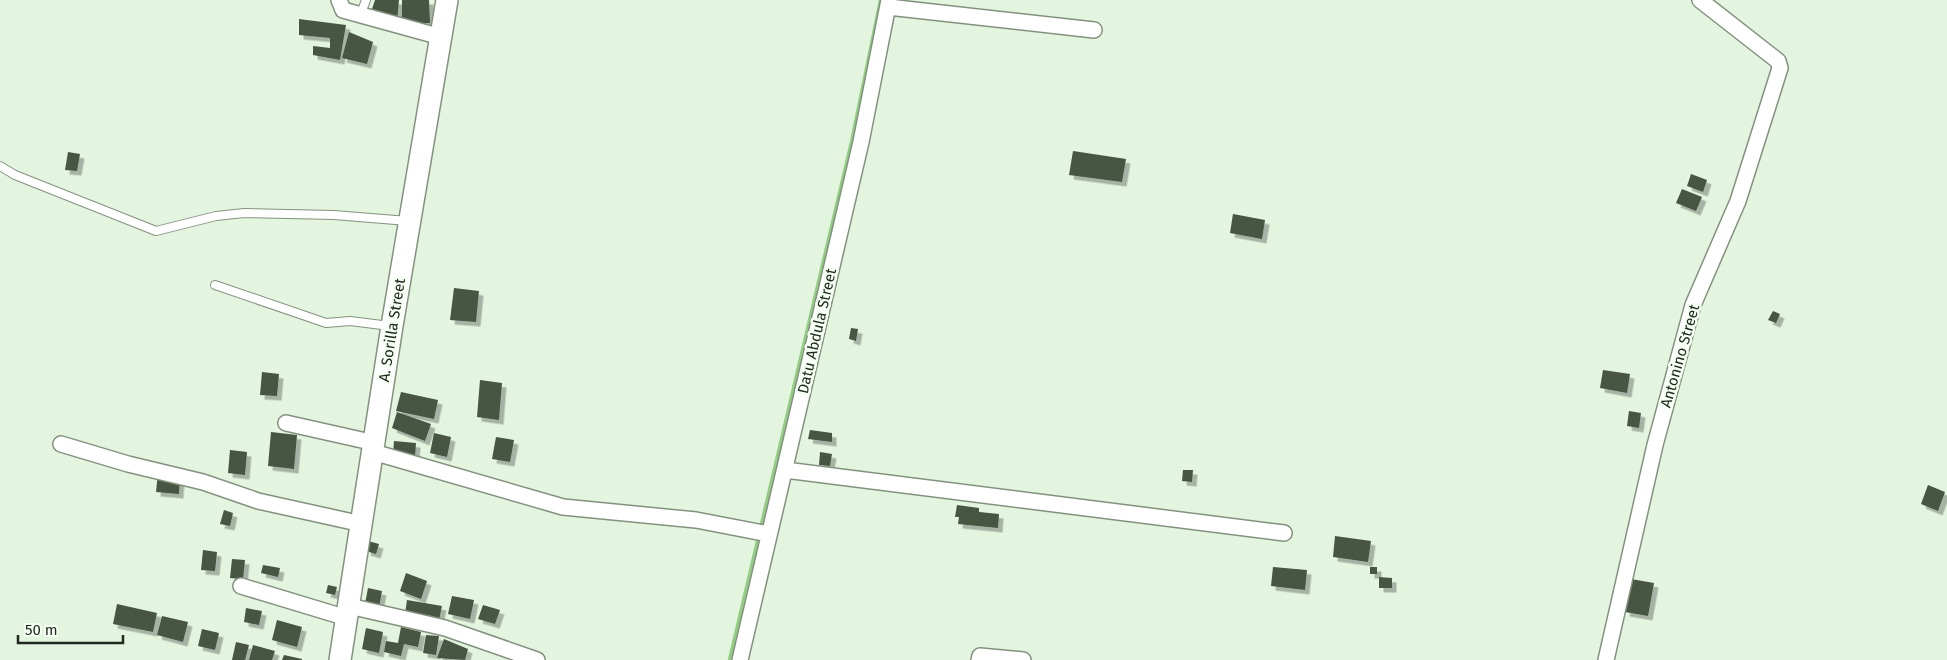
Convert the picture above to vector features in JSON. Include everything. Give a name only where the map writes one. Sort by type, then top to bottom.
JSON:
[{"type":"street","points":[[339,0],[343,10],[441,37]]},
{"type":"street","name":"A. Sorilla Street","points":[[340,660],[392,326],[447,0]]},
{"type":"street","name":"Antonino Street","points":[[1606,660],[1655,445],[1688,323],[1738,201],[1780,68],[1778,61],[1700,0]]},
{"type":"street","points":[[888,3],[1094,30]]},
{"type":"street","name":"Datu Abdula Street","points":[[740,660],[861,142],[888,3]]},
{"type":"street","points":[[286,423],[374,448],[563,508],[696,520],[769,534]]},
{"type":"street","points":[[61,444],[128,464],[203,482],[258,501],[362,524]]},
{"type":"street","points":[[785,470],[1284,533]]},
{"type":"street","points":[[241,586],[348,612],[445,628],[537,660]]},
{"type":"street","points":[[979,660],[980,656],[1023,660]]},
{"type":"lane","points":[[360,16],[366,0]]},
{"type":"lane","points":[[0,166],[15,175],[156,231],[216,216],[244,213],[334,215],[410,221]]},
{"type":"lane","points":[[215,285],[326,324],[350,320],[392,326]]},
{"type":"building","points":[[375,0],[399,0],[397,22],[370,15]]},
{"type":"building","points":[[402,0],[429,0],[430,23],[402,23]]},
{"type":"building","points":[[299,19],[346,25],[340,60],[313,55],[313,46],[330,48],[330,38],[299,35]]},
{"type":"building","points":[[349,32],[373,42],[367,64],[342,58]]},
{"type":"building","points":[[1073,151],[1126,159],[1122,182],[1069,175]]},
{"type":"building","points":[[68,152],[80,154],[77,171],[65,170]]},
{"type":"building","points":[[1691,174],[1707,180],[1703,192],[1687,186]]},
{"type":"building","points":[[1682,189],[1702,197],[1696,211],[1676,203]]},
{"type":"building","points":[[1233,214],[1265,220],[1262,239],[1230,233]]},
{"type":"building","points":[[454,288],[479,291],[476,322],[450,320]]},
{"type":"building","points":[[1773,311],[1780,314],[1776,323],[1768,320]]},
{"type":"building","points":[[851,328],[858,329],[856,341],[849,339]]},
{"type":"building","points":[[1603,370],[1630,374],[1627,393],[1600,388]]},
{"type":"building","points":[[262,372],[279,374],[277,396],[260,395]]},
{"type":"building","points":[[480,380],[502,383],[499,420],[477,417]]},
{"type":"building","points":[[401,392],[438,400],[434,419],[396,411]]},
{"type":"building","points":[[1629,411],[1641,413],[1639,428],[1627,426]]},
{"type":"building","points":[[397,412],[431,424],[425,441],[392,428]]},
{"type":"building","points":[[810,430],[832,433],[832,442],[808,439]]},
{"type":"building","points":[[271,432],[297,435],[294,469],[268,466]]},
{"type":"building","points":[[434,433],[451,437],[447,457],[430,453]]},
{"type":"building","points":[[496,437],[514,440],[510,462],[492,459]]},
{"type":"building","points":[[394,441],[416,443],[415,457],[393,455]]},
{"type":"building","points":[[230,450],[247,452],[245,475],[228,473]]},
{"type":"building","points":[[820,452],[832,454],[830,466],[819,465]]},
{"type":"building","points":[[1183,470],[1193,470],[1192,482],[1182,481]]},
{"type":"building","points":[[158,473],[180,477],[179,494],[156,492]]},
{"type":"building","points":[[1928,485],[1945,492],[1938,511],[1921,504]]},
{"type":"building","points":[[957,505],[979,508],[979,512],[999,514],[998,528],[958,524],[959,517],[955,517]]},
{"type":"building","points":[[224,510],[233,513],[230,526],[220,524]]},
{"type":"building","points":[[1335,536],[1371,541],[1368,562],[1333,557]]},
{"type":"building","points":[[368,541],[379,544],[376,554],[366,551]]},
{"type":"building","points":[[203,550],[217,552],[215,571],[201,570]]},
{"type":"building","points":[[232,559],[245,560],[243,579],[230,578]]},
{"type":"building","points":[[263,565],[280,568],[278,577],[261,573]]},
{"type":"building","points":[[1273,567],[1307,570],[1305,590],[1271,586]]},
{"type":"building","points":[[1370,567],[1377,567],[1377,574],[1370,574]]},
{"type":"building","points":[[406,573],[427,581],[421,599],[400,591]]},
{"type":"building","points":[[1379,577],[1392,578],[1392,588],[1379,588]]},
{"type":"building","points":[[1631,579],[1654,583],[1648,616],[1625,612]]},
{"type":"building","points":[[328,585],[337,587],[335,595],[326,593]]},
{"type":"building","points":[[368,588],[382,591],[379,607],[365,604]]},
{"type":"building","points":[[452,596],[474,600],[470,619],[448,614]]},
{"type":"building","points":[[407,600],[442,606],[439,620],[405,614]]},
{"type":"building","points":[[117,604],[157,613],[153,632],[113,624]]},
{"type":"building","points":[[483,605],[500,610],[495,624],[478,619]]},
{"type":"building","points":[[246,608],[262,611],[259,625],[244,622]]},
{"type":"building","points":[[162,616],[188,622],[183,642],[157,635]]},
{"type":"building","points":[[277,620],[302,627],[297,647],[272,640]]},
{"type":"building","points":[[401,627],[421,632],[418,647],[404,644],[401,656],[384,652],[386,641],[398,643]]},
{"type":"building","points":[[366,628],[383,632],[379,653],[362,649]]},
{"type":"building","points":[[202,629],[219,633],[215,650],[198,646]]},
{"type":"building","points":[[426,635],[439,636],[436,655],[423,653]]},
{"type":"building","points":[[444,639],[468,649],[465,660],[437,658]]},
{"type":"building","points":[[236,642],[249,645],[245,660],[232,660]]},
{"type":"building","points":[[253,645],[275,651],[272,660],[249,660]]},
{"type":"building","points":[[284,655],[302,659],[302,660],[282,660]]},
{"type":"waterway","points":[[730,660],[852,142],[881,0]]}]
